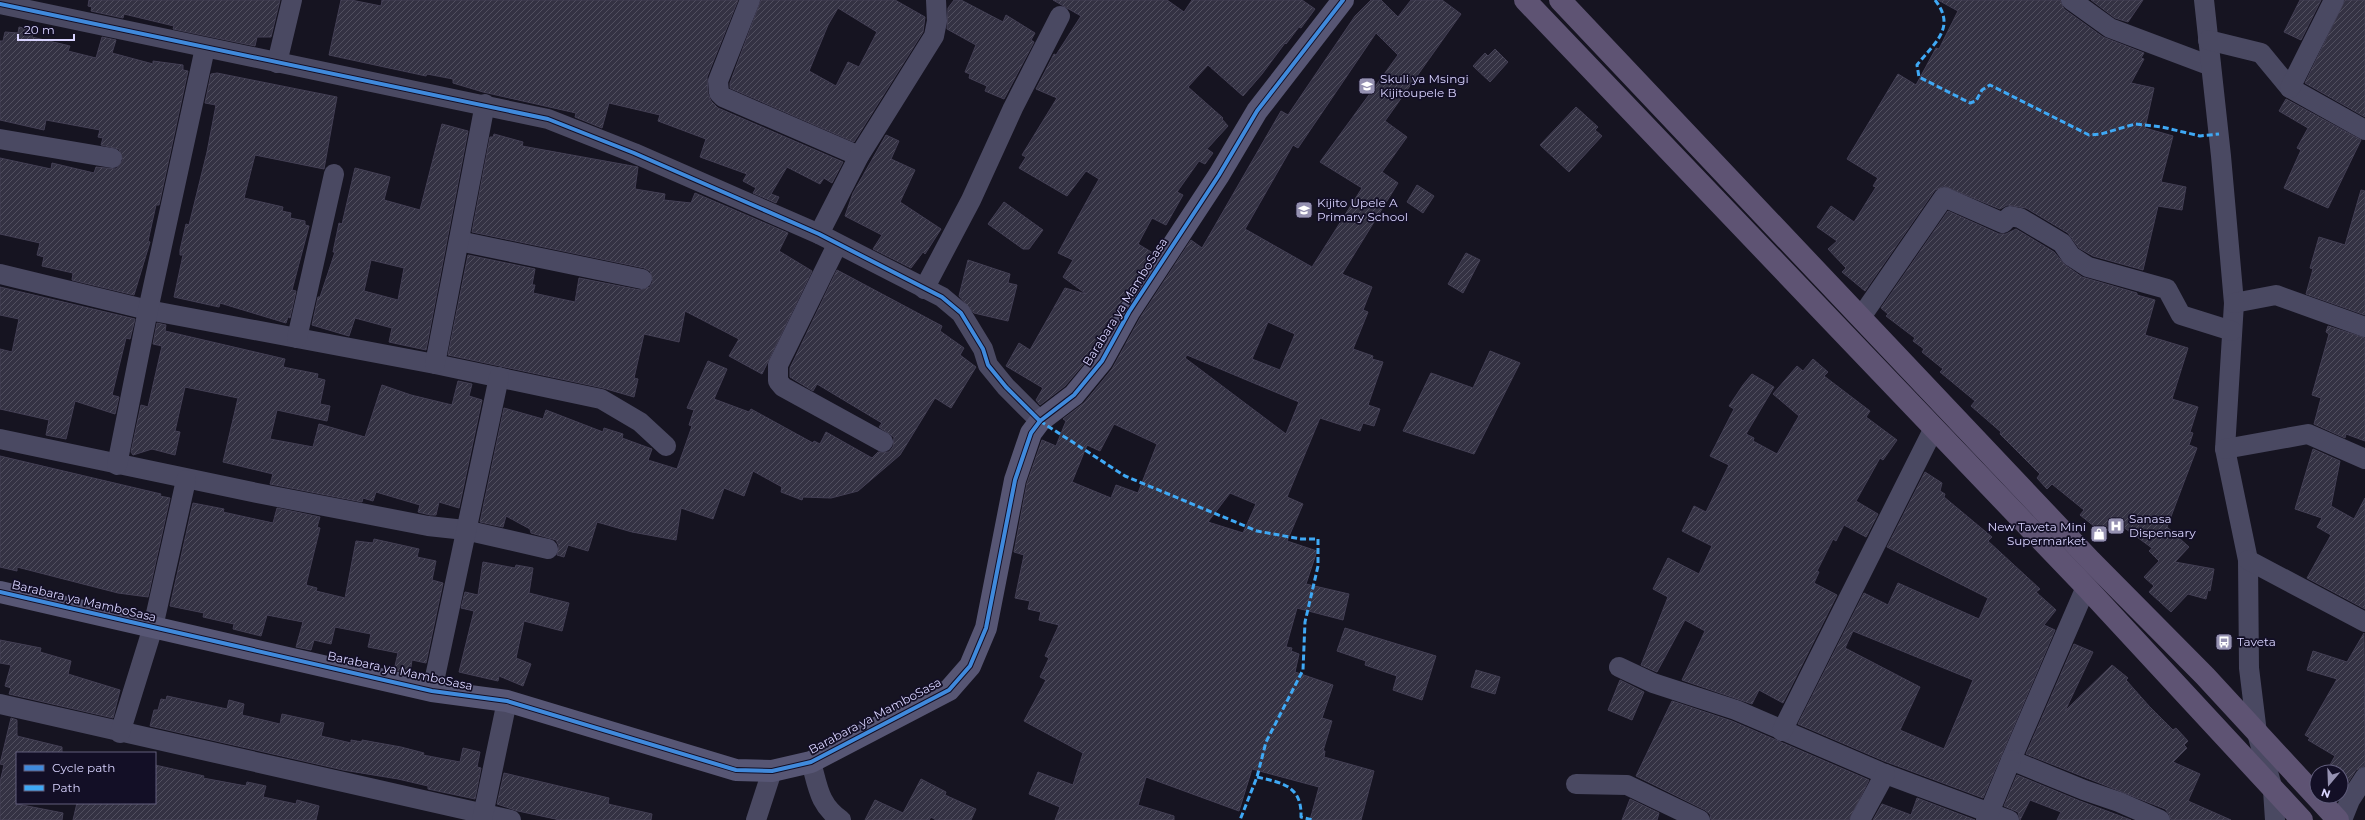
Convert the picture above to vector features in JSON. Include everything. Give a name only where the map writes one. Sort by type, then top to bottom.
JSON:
[{"type":"main road","points":[[1525,0],[2086,587],[2302,820]]},
{"type":"main road","points":[[1560,0],[2085,555],[2205,676],[2338,820]]},
{"type":"street","points":[[277,63],[292,0]]},
{"type":"street","points":[[750,0],[718,81],[719,93],[723,97],[859,156]]},
{"type":"street","points":[[819,234],[859,156],[934,36],[937,21],[936,0]]},
{"type":"street","name":"Barabara ya MamboSasa","points":[[0,592],[432,691],[507,702],[736,770],[772,770],[811,762],[949,690],[970,666],[986,628],[1004,531],[1022,455],[1031,433],[1040,421],[1074,395],[1102,361],[1129,312],[1219,175],[1257,111],[1343,0]]},
{"type":"street","points":[[2071,0],[2110,28],[2211,66]]},
{"type":"street","points":[[2204,0],[2221,156],[2234,303],[2225,449],[2248,560],[2249,668],[2257,733],[2273,790],[2275,820]]},
{"type":"street","points":[[2290,88],[2334,0]]},
{"type":"street","points":[[0,4],[277,63],[485,104],[555,122],[634,153],[819,234],[837,245],[942,297],[961,313],[983,349],[988,365],[1006,387],[1040,421]]},
{"type":"street","points":[[924,288],[971,200],[1013,108],[1060,16]]},
{"type":"street","points":[[2208,40],[2261,53],[2290,88],[2365,130]]},
{"type":"street","points":[[117,465],[148,310],[205,48]]},
{"type":"street","points":[[435,364],[485,104]]},
{"type":"street","points":[[0,139],[112,158]]},
{"type":"street","points":[[298,338],[334,174]]},
{"type":"street","points":[[1861,317],[1944,197],[2003,223],[2010,216],[2020,218],[2062,243],[2071,256],[2088,266],[2167,289],[2181,315],[2232,331]]},
{"type":"street","points":[[459,241],[642,279]]},
{"type":"street","points":[[837,245],[778,365],[778,380],[784,387],[883,442]]},
{"type":"street","points":[[0,274],[148,310],[435,364],[600,399],[640,422],[666,446]]},
{"type":"street","points":[[2234,303],[2276,295],[2365,327]]},
{"type":"street","points":[[432,691],[465,530],[499,378]]},
{"type":"street","points":[[1782,731],[1934,428]]},
{"type":"street","points":[[2225,449],[2308,434],[2365,459]]},
{"type":"street","points":[[0,439],[186,480],[428,526],[465,530],[548,550]]},
{"type":"street","points":[[120,733],[153,627],[186,480]]},
{"type":"street","points":[[2248,560],[2365,622]]},
{"type":"street","points":[[1988,816],[2086,587]]},
{"type":"street","points":[[1619,666],[1653,683],[1736,710],[1782,731],[1988,816],[2009,820]]},
{"type":"street","points":[[483,817],[507,702]]},
{"type":"street","points":[[0,704],[483,817],[511,820]]},
{"type":"street","points":[[2011,760],[2084,790],[2120,802],[2160,820]]},
{"type":"street","points":[[811,762],[820,798],[829,812],[841,820]]},
{"type":"street","points":[[756,820],[772,770]]},
{"type":"street","points":[[1860,820],[1886,774]]},
{"type":"street","points":[[2342,820],[2350,800],[2365,777]]},
{"type":"street","points":[[1576,784],[1627,785],[1700,820]]},
{"type":"building","points":[[89,0],[280,0],[271,37],[257,37],[255,46],[173,29],[174,26],[124,14],[123,18],[91,11],[92,7],[88,6]]},
{"type":"building","points":[[341,0],[351,0],[381,6],[382,0],[738,0],[707,77],[708,94],[711,101],[718,108],[843,162],[832,183],[824,178],[820,184],[787,167],[771,194],[779,197],[776,203],[753,193],[756,188],[743,181],[747,174],[700,157],[706,139],[658,121],[660,115],[609,103],[602,128],[575,117],[576,113],[483,92],[453,83],[453,79],[427,74],[426,76],[329,55]]},
{"type":"building","points":[[761,0],[895,0],[925,17],[923,32],[854,142],[730,88],[730,83]],"holes":[[[838,8],[877,32],[859,67],[848,62],[836,86],[809,71],[828,25]]]},
{"type":"building","points":[[954,0],[961,0],[1003,22],[1006,15],[1035,33],[1031,40],[1034,42],[1004,99],[985,91],[987,86],[969,78],[970,74],[965,72],[976,45],[947,29],[948,8]]},
{"type":"building","points":[[1053,0],[1167,0],[1184,12],[1192,0],[1302,0],[1315,9],[1301,28],[1299,27],[1286,44],[1285,43],[1262,74],[1243,96],[1208,65],[1188,87],[1223,118],[1222,119],[1228,126],[1207,149],[1213,153],[1205,164],[1199,161],[1177,192],[1183,195],[1166,225],[1152,218],[1138,244],[1153,253],[1119,305],[1092,354],[1065,386],[1040,405],[1036,400],[1043,388],[1006,366],[1019,343],[1030,350],[1065,288],[1086,294],[1063,277],[1073,260],[1058,253],[1099,179],[1086,171],[1067,196],[1019,168],[1026,157],[1022,155],[1057,98],[1036,89],[1054,54],[1056,55],[1081,16]]},
{"type":"building","points":[[1371,0],[1381,0],[1398,17],[1411,0],[1442,0],[1461,14],[1385,121],[1407,137],[1382,172],[1398,183],[1342,274],[1372,287],[1363,310],[1368,312],[1353,349],[1373,356],[1372,359],[1383,362],[1368,405],[1380,409],[1374,426],[1363,423],[1360,431],[1320,418],[1287,497],[1303,504],[1287,541],[1317,551],[1306,584],[1349,594],[1343,620],[1297,608],[1286,647],[1292,648],[1291,651],[1299,654],[1295,672],[1333,685],[1322,718],[1332,721],[1323,751],[1325,751],[1324,757],[1374,771],[1361,820],[1310,820],[1319,787],[1252,769],[1239,811],[1146,777],[1138,805],[1174,816],[1174,820],[1055,820],[1060,807],[1029,794],[1038,772],[1073,785],[1083,753],[1024,721],[1046,680],[1040,677],[1049,658],[1045,656],[1059,625],[1039,620],[1041,612],[1028,609],[1030,601],[1015,598],[1024,555],[1014,552],[1027,483],[1042,440],[1056,446],[1066,421],[1063,419],[1084,403],[1112,369],[1140,318],[1191,240],[1202,248],[1281,111],[1288,115],[1355,16]],"holes":[[[1376,33],[1398,55],[1320,162],[1362,188],[1312,267],[1245,229],[1293,145],[1298,148]],[[1268,322],[1295,334],[1280,370],[1252,359]],[[1187,355],[1299,402],[1286,434],[1185,358]],[[1114,424],[1157,444],[1138,493],[1116,485],[1111,498],[1072,482],[1087,445],[1100,451]],[[1230,493],[1256,504],[1243,533],[1208,522]]]},
{"type":"building","points":[[1938,0],[2060,0],[2064,9],[2103,37],[2144,53],[2141,58],[2144,59],[2131,83],[2154,88],[2145,128],[2173,136],[2161,182],[2186,187],[2182,210],[2158,206],[2143,270],[2093,256],[2079,248],[2068,233],[2026,208],[2007,205],[2000,209],[1944,186],[1935,190],[1865,291],[1842,272],[1846,268],[1828,249],[1837,241],[1817,227],[1831,206],[1854,222],[1876,187],[1873,186],[1878,178],[1847,159],[1898,74],[1916,85],[1936,48],[1939,49],[1958,11]]},
{"type":"building","points":[[2091,0],[2143,0],[2128,22],[2115,18]]},
{"type":"building","points":[[2300,0],[2321,0],[2301,40],[2284,32]]},
{"type":"building","points":[[2345,0],[2365,0],[2365,117],[2305,83]]},
{"type":"building","points":[[19,27],[33,30],[32,37],[70,46],[68,51],[96,58],[102,37],[116,40],[112,53],[153,64],[153,61],[183,65],[183,70],[188,71],[159,205],[156,205],[148,241],[150,242],[134,295],[72,280],[73,273],[42,266],[44,257],[37,255],[40,243],[0,234],[0,158],[51,169],[52,163],[94,173],[96,167],[116,169],[123,160],[119,149],[101,145],[103,138],[98,137],[100,130],[46,120],[44,130],[0,120],[0,41],[3,41],[5,32],[18,33]]},
{"type":"building","points":[[1495,49],[1508,62],[1490,82],[1473,66],[1485,53],[1488,56]]},
{"type":"building","points":[[217,73],[337,97],[324,169],[255,155],[244,198],[283,207],[282,211],[291,213],[290,218],[305,221],[305,225],[309,226],[292,290],[296,291],[290,318],[288,317],[286,323],[220,303],[219,307],[174,297],[183,255],[180,255],[180,250],[186,224],[189,225],[207,152],[216,105],[205,103],[211,74]]},
{"type":"building","points":[[2286,99],[2361,140],[2328,208],[2284,188],[2301,150],[2297,148],[2308,128],[2279,111]]},
{"type":"building","points":[[1576,107],[1598,127],[1595,130],[1602,136],[1569,172],[1540,145]]},
{"type":"building","points":[[442,124],[468,131],[426,350],[389,342],[392,328],[355,318],[349,336],[312,325],[318,297],[320,297],[335,252],[333,252],[339,223],[342,224],[355,168],[390,177],[384,200],[420,210]],"holes":[[[371,260],[404,268],[398,300],[364,291]]]},
{"type":"building","points":[[494,134],[523,142],[522,146],[638,167],[635,189],[665,194],[664,200],[691,203],[695,193],[788,233],[779,251],[812,271],[762,374],[729,356],[739,339],[685,311],[679,342],[644,334],[634,378],[638,379],[634,397],[603,388],[448,355],[468,255],[535,269],[532,285],[535,285],[533,293],[575,302],[579,278],[640,290],[650,287],[653,281],[650,271],[644,268],[472,232],[490,137],[493,137]]},
{"type":"building","points":[[886,135],[899,141],[891,159],[915,170],[900,202],[941,229],[925,254],[923,252],[911,268],[873,249],[882,235],[845,216],[853,193]]},
{"type":"building","points":[[1417,185],[1434,196],[1423,213],[1407,202]]},
{"type":"building","points":[[2361,190],[2365,191],[2365,315],[2306,294],[2313,269],[2310,268],[2319,237],[2345,245]]},
{"type":"building","points":[[1004,202],[1043,230],[1029,249],[1023,249],[988,224]]},
{"type":"building","points":[[1948,211],[1999,234],[2006,234],[2016,229],[2054,252],[2065,265],[2082,277],[2137,293],[2137,295],[2155,300],[2145,335],[2188,348],[2172,399],[2198,407],[2190,432],[2193,433],[2189,445],[2197,448],[2167,527],[2189,547],[2175,562],[2214,569],[2210,591],[2208,590],[2206,599],[2188,594],[2171,612],[2149,592],[2154,586],[2144,577],[2159,561],[2149,551],[2152,548],[2115,521],[2104,534],[2080,515],[2084,510],[2052,484],[2047,489],[2037,478],[2040,474],[2000,434],[2001,432],[1971,406],[1975,401],[1940,372],[1943,369],[1922,352],[1924,349],[1913,341],[1915,338],[1886,316],[1888,314],[1881,308]]},
{"type":"building","points":[[1466,253],[1480,260],[1463,293],[1448,284]]},
{"type":"building","points":[[968,260],[1010,274],[1008,283],[1017,285],[1008,321],[974,313],[959,296]]},
{"type":"building","points":[[837,270],[942,326],[940,331],[964,348],[960,355],[976,367],[951,408],[935,398],[900,455],[858,491],[831,498],[803,497],[802,500],[781,492],[782,487],[753,471],[744,496],[724,488],[713,519],[681,508],[676,540],[632,532],[597,522],[588,551],[568,545],[564,557],[557,555],[559,546],[556,540],[531,533],[530,529],[506,516],[503,527],[480,522],[504,408],[543,419],[546,410],[603,432],[604,428],[623,434],[622,438],[652,449],[648,460],[677,469],[692,426],[689,425],[694,410],[687,408],[708,361],[727,369],[714,399],[749,412],[751,409],[813,443],[814,441],[820,444],[826,432],[872,458],[878,452],[889,452],[893,447],[894,437],[879,427],[882,423],[817,384],[813,391],[790,377],[790,368]]},
{"type":"building","points":[[0,287],[135,319],[130,339],[126,338],[112,395],[119,397],[115,414],[75,401],[66,439],[46,435],[49,420],[0,409],[0,349],[12,352],[19,319],[0,315]]},
{"type":"building","points":[[157,323],[166,325],[165,331],[285,359],[283,367],[318,374],[317,378],[325,380],[320,404],[330,406],[327,421],[277,410],[270,439],[313,447],[319,424],[365,437],[382,385],[411,395],[452,405],[458,381],[472,384],[469,396],[482,400],[459,508],[439,502],[436,515],[430,515],[418,512],[420,505],[376,492],[373,501],[363,498],[362,502],[270,484],[273,474],[223,462],[238,398],[185,387],[175,431],[180,432],[175,455],[152,449],[133,455],[131,452],[141,405],[148,407],[162,346],[153,344]]},
{"type":"building","points":[[2328,326],[2365,338],[2365,441],[2346,434],[2345,438],[2314,424],[2321,398],[2312,395],[2329,334],[2326,332]]},
{"type":"building","points":[[1490,351],[1520,363],[1474,454],[1403,431],[1431,373],[1473,388]]},
{"type":"building","points":[[1813,359],[1828,372],[1824,376],[1870,411],[1866,417],[1897,440],[1883,460],[1880,458],[1856,501],[1878,514],[1866,537],[1844,525],[1836,541],[1833,539],[1817,571],[1819,572],[1814,583],[1837,595],[1783,703],[1759,690],[1752,704],[1682,680],[1705,631],[1685,620],[1657,672],[1641,665],[1668,597],[1653,589],[1668,558],[1699,574],[1712,546],[1682,531],[1694,506],[1706,512],[1729,465],[1710,456],[1734,409],[1729,406],[1752,374],[1774,387],[1746,434],[1754,438],[1753,441],[1777,454],[1799,416],[1773,394],[1797,366],[1803,371]]},
{"type":"building","points":[[2313,449],[2340,461],[2331,506],[2354,519],[2365,498],[2365,609],[2307,578],[2331,535],[2317,527],[2322,518],[2295,509]]},
{"type":"building","points":[[0,456],[161,494],[160,496],[170,498],[148,597],[118,593],[17,567],[17,571],[0,567]]},
{"type":"building","points":[[1925,472],[1942,483],[1940,491],[1945,494],[1944,497],[1992,537],[1988,541],[2040,589],[2036,592],[2056,610],[2044,625],[2055,630],[1983,798],[1884,761],[1798,724],[1864,593],[1888,605],[1898,583],[1979,619],[1988,598],[1887,547]],"holes":[[[1853,631],[1973,680],[1944,749],[1900,730],[1920,687],[1845,648]]]},
{"type":"building","points":[[193,503],[224,509],[223,512],[273,523],[277,508],[320,517],[317,527],[320,528],[306,585],[317,588],[316,591],[345,598],[356,541],[373,543],[374,539],[419,549],[417,557],[436,561],[432,580],[443,583],[426,663],[412,660],[410,673],[394,670],[398,653],[368,647],[371,634],[335,627],[331,644],[314,640],[311,650],[296,647],[303,622],[267,615],[261,636],[233,629],[234,624],[203,617],[204,613],[170,606]]},
{"type":"building","points":[[483,562],[515,568],[516,565],[533,568],[529,593],[569,603],[562,631],[524,621],[516,658],[531,664],[523,686],[499,676],[498,681],[459,672],[474,611],[461,608],[465,592],[478,595]]},
{"type":"building","points":[[1345,628],[1436,656],[1422,700],[1393,690],[1397,676],[1365,665],[1366,661],[1337,651]]},
{"type":"building","points":[[2364,633],[2365,766],[2356,770],[2349,781],[2349,764],[2330,764],[2335,756],[2308,740],[2310,738],[2305,735],[2337,679],[2307,670],[2313,651],[2347,662]]},
{"type":"building","points":[[0,640],[41,648],[40,652],[71,661],[68,674],[120,690],[113,718],[9,694],[11,688],[5,686],[11,665],[0,663]]},
{"type":"building","points":[[2074,644],[2093,652],[2065,711],[2112,665],[2128,678],[2126,680],[2173,730],[2176,728],[2188,741],[2184,745],[2187,748],[2173,762],[2200,774],[2188,801],[2231,820],[2171,820],[2165,809],[2026,754]]},
{"type":"building","points":[[1476,670],[1500,677],[1495,694],[1471,687]]},
{"type":"building","points":[[1620,680],[1644,692],[1632,720],[1608,710]]},
{"type":"building","points":[[167,696],[227,709],[229,700],[244,704],[242,715],[280,724],[282,714],[324,723],[321,736],[351,743],[351,740],[362,742],[362,740],[401,747],[424,753],[423,755],[460,762],[463,748],[480,752],[477,767],[481,768],[475,799],[428,789],[428,786],[398,779],[343,770],[150,726],[154,710],[158,710],[161,699],[166,700]]},
{"type":"building","points":[[1672,701],[1732,721],[1869,780],[1849,820],[1711,820],[1710,814],[1705,810],[1636,776]]},
{"type":"building","points":[[11,718],[17,720],[17,736],[62,747],[62,752],[16,752],[16,804],[63,813],[62,820],[0,820],[0,782],[4,765],[0,764]]},
{"type":"building","points":[[156,765],[204,776],[203,778],[246,786],[247,782],[266,786],[263,797],[296,804],[297,800],[319,806],[316,820],[73,820],[77,804],[156,804]]},
{"type":"building","points":[[504,773],[609,798],[608,804],[652,814],[651,820],[560,820],[518,811],[497,804]]},
{"type":"building","points":[[2017,775],[2131,820],[2057,820],[2061,812],[2030,800],[2020,820],[2018,812],[2004,806]]},
{"type":"building","points":[[921,779],[946,792],[945,795],[976,809],[971,820],[936,820],[931,817],[929,820],[865,820],[875,800],[903,813]]},
{"type":"building","points":[[1917,798],[1975,820],[1873,820],[1882,804],[1911,815]]},
{"type":"building","points":[[1630,799],[1659,813],[1657,820],[1622,820]]},
{"type":"marked path","points":[[1935,0],[1944,19],[1943,27],[1941,35],[1917,65],[1919,77],[1970,103],[1976,101],[1982,90],[1990,85],[2089,135],[2101,134],[2135,124],[2162,127],[2200,136],[2219,134]]},
{"type":"marked path","points":[[1040,421],[1125,476],[1257,531],[1301,539],[1318,539],[1318,566],[1305,622],[1303,670],[1266,742],[1257,777],[1240,820]]},
{"type":"marked path","points":[[1257,777],[1275,781],[1289,788],[1294,792],[1298,799],[1301,817],[1313,820]]},
{"type":"cycle path","points":[[0,592],[432,691],[507,701],[736,770],[772,771],[811,762],[949,690],[970,666],[986,628],[1015,480],[1031,433],[1040,421],[1074,395],[1102,361],[1129,312],[1219,175],[1257,111],[1343,0]]},
{"type":"cycle path","points":[[0,4],[548,119],[634,153],[819,234],[942,297],[961,313],[983,349],[988,365],[1006,387],[1040,421]]},
{"type":"place","name":"Skuli ya Msingi Kijitoupele B","points":[[1367,86]]},
{"type":"place","name":"Kijito Upele A Primary School","points":[[1304,210]]},
{"type":"place","name":"Sanasa Dispensary","points":[[2116,526]]},
{"type":"place","name":"New Taveta Mini Supermarket","points":[[2099,534]]},
{"type":"place","name":"Taveta","points":[[2224,642]]}]
